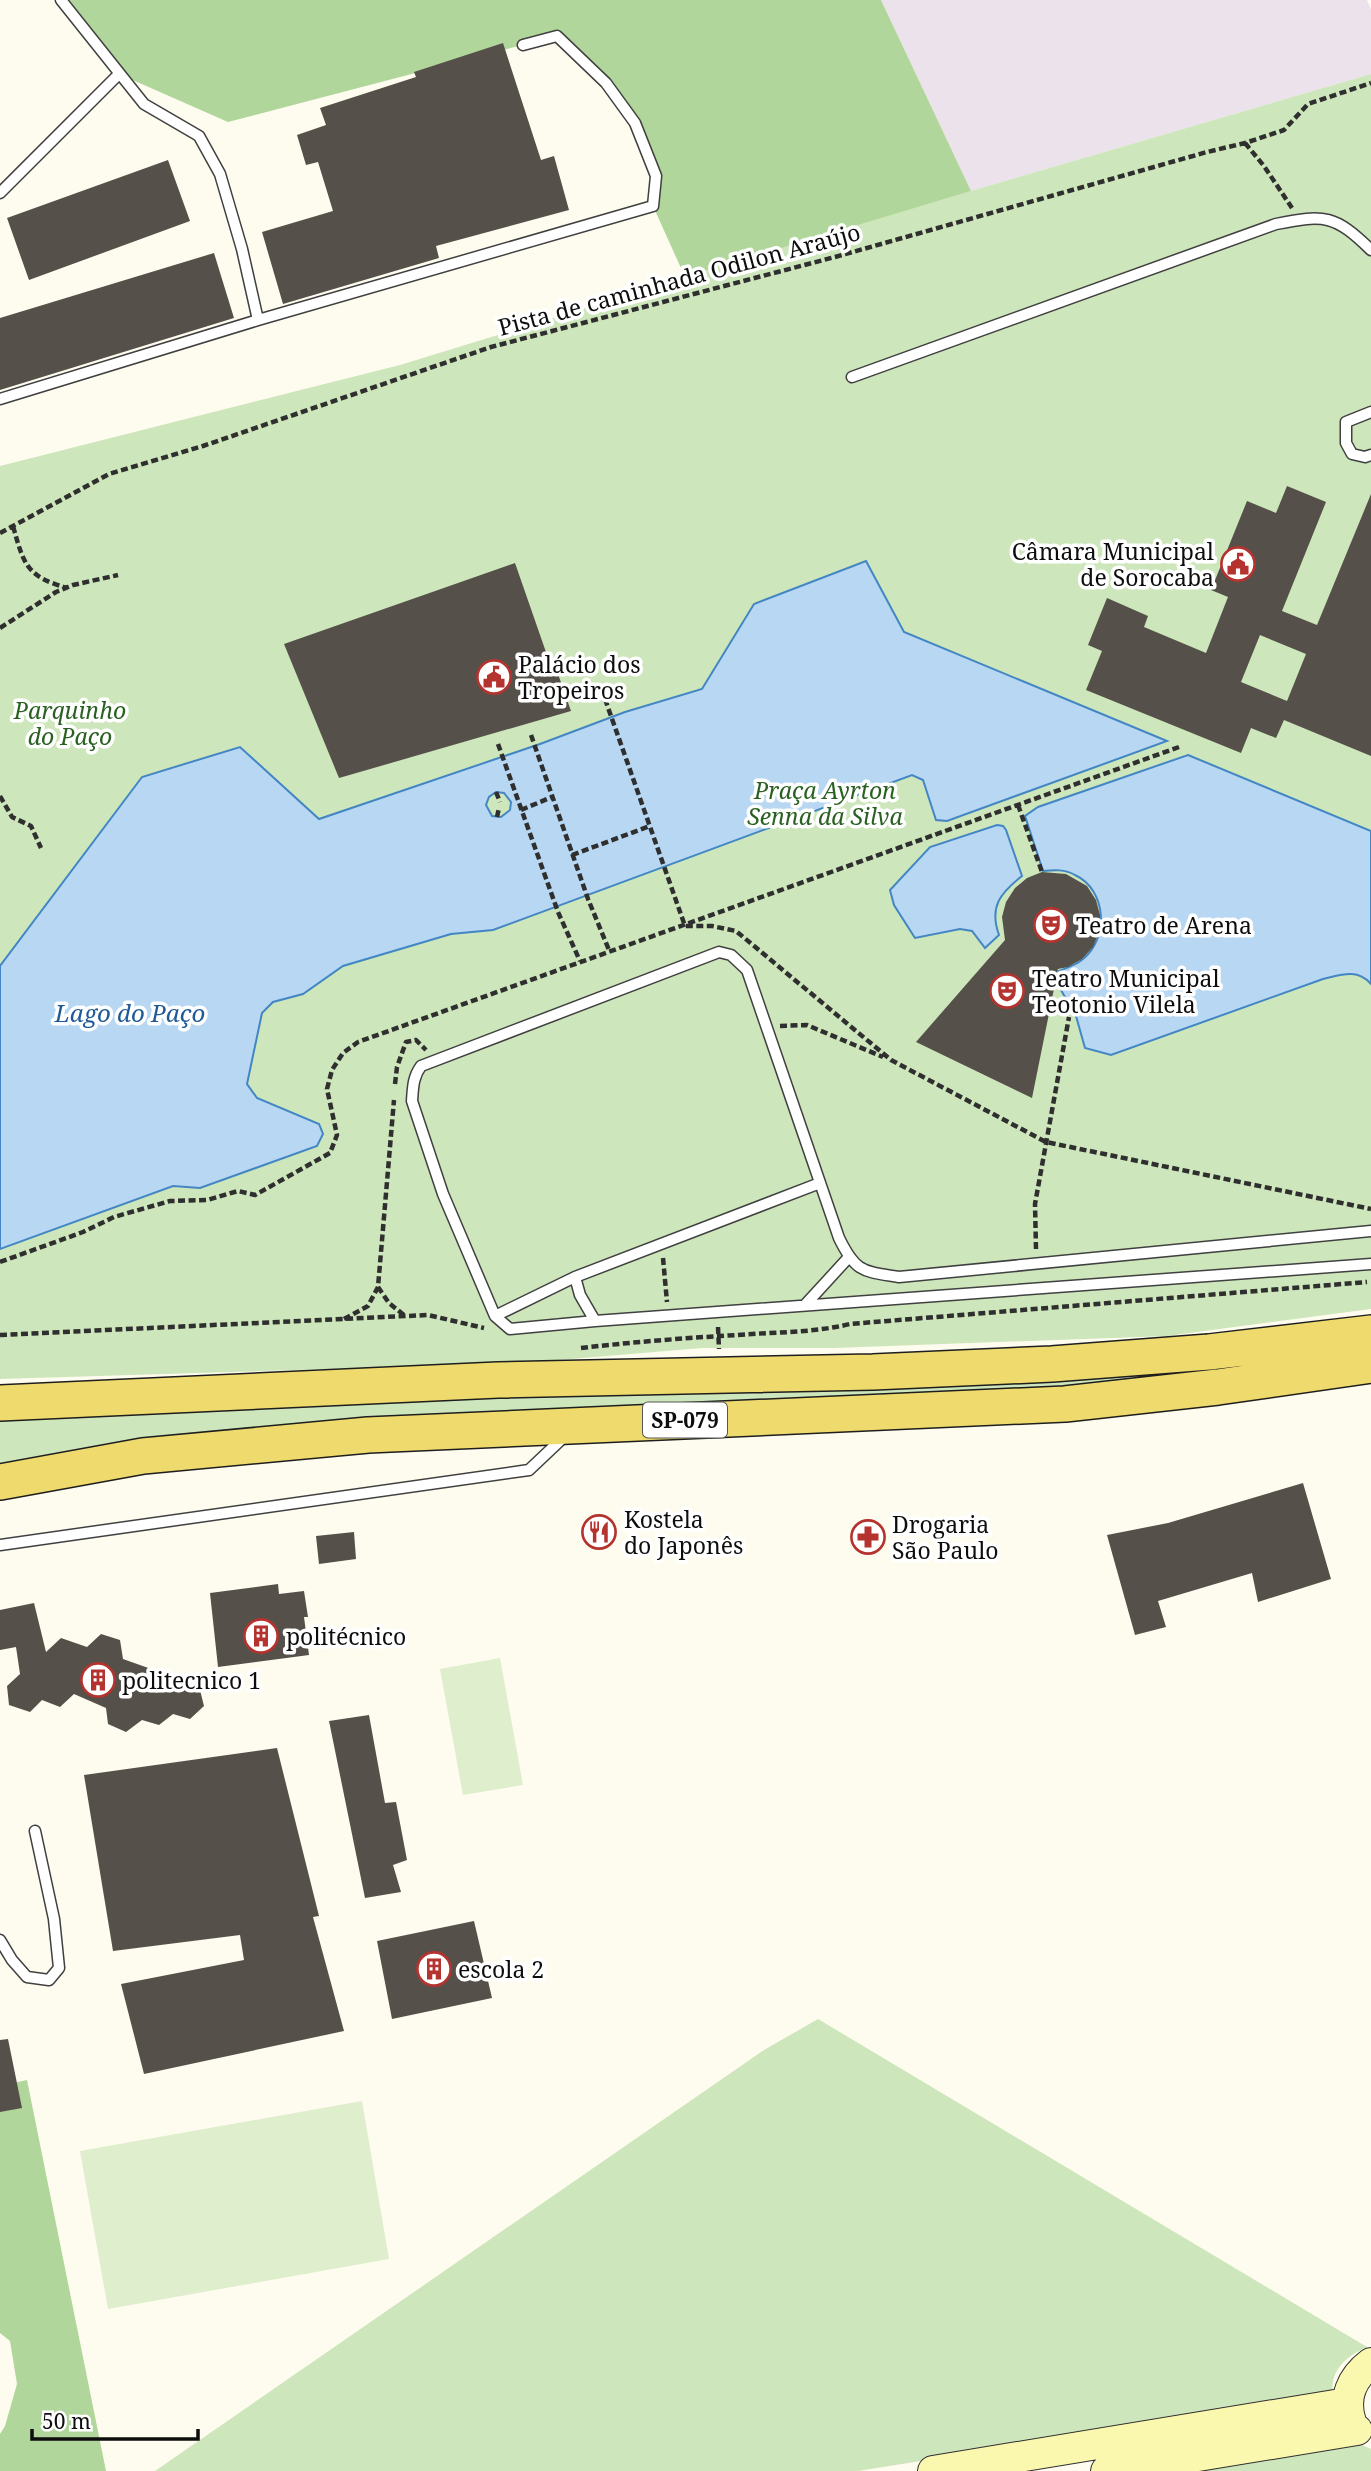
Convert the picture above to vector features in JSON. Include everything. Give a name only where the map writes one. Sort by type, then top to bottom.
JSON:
[{"type":"main road","name":"SP-079","points":[[0,1403],[499,1380],[873,1372],[1052,1364],[1209,1352],[1371,1333]]},
{"type":"main road","name":"SP-079","points":[[0,1482],[143,1456],[368,1435],[1065,1404],[1218,1387],[1371,1365]]},
{"type":"street","points":[[1358,2425],[1350,2386],[1359,2371],[1371,2363]]},
{"type":"street","points":[[933,2471],[1358,2425]]},
{"type":"street","points":[[1106,2471],[1358,2425]]},
{"type":"lane","points":[[61,0],[144,104],[199,136],[220,174],[242,249],[258,320]]},
{"type":"lane","points":[[0,398],[653,206],[656,176],[635,123],[606,83],[557,36],[523,45]]},
{"type":"lane","points":[[0,193],[119,74]]},
{"type":"lane","points":[[852,377],[1276,224],[1308,217],[1340,222],[1371,250]]},
{"type":"lane","points":[[1371,412],[1346,422],[1346,443],[1352,454],[1365,457],[1371,455]]},
{"type":"lane","points":[[1371,1231],[899,1277],[863,1271],[849,1257],[839,1238],[747,970],[731,955],[719,952],[421,1066],[415,1075],[412,1101],[443,1194],[495,1316],[510,1329],[1371,1264]]},
{"type":"lane","points":[[495,1316],[575,1277],[820,1182]]},
{"type":"lane","points":[[804,1306],[849,1257]]},
{"type":"lane","points":[[575,1277],[580,1295],[595,1321]]},
{"type":"lane","points":[[0,1545],[529,1470],[577,1425]]},
{"type":"lane","points":[[0,1940],[27,1978],[49,1980],[59,1968],[54,1919],[35,1831]]},
{"type":"path","name":"Pista de caminhada Odilon Araújo","points":[[0,533],[109,474],[216,442],[492,346],[835,257],[1245,143],[1284,130],[1308,104],[1371,83]]},
{"type":"path","points":[[1245,143],[1300,219]]},
{"type":"path","points":[[13,526],[29,569],[43,581],[66,588]]},
{"type":"path","points":[[0,628],[12,618],[66,588],[118,575]]},
{"type":"path","points":[[605,699],[685,926],[712,926],[736,931],[891,1060]]},
{"type":"path","points":[[531,735],[572,855],[609,950]]},
{"type":"path","points":[[498,744],[558,912],[580,961]]},
{"type":"path","points":[[944,832],[1180,747]]},
{"type":"path","points":[[496,792],[499,805],[497,817]]},
{"type":"path","points":[[0,796],[12,817],[31,826],[41,848]]},
{"type":"path","points":[[521,810],[552,797]]},
{"type":"path","points":[[1018,806],[1042,872]]},
{"type":"path","points":[[572,855],[649,826]]},
{"type":"path","points":[[1035,1264],[1035,1204],[1069,1017]]},
{"type":"path","points":[[766,1026],[807,1024],[891,1060],[1046,1142],[1371,1209]]},
{"type":"path","points":[[344,1319],[368,1306],[378,1287],[397,1067],[406,1042],[416,1040],[425,1048],[431,1063]]},
{"type":"path","points":[[662,1244],[668,1315]]},
{"type":"path","points":[[378,1287],[389,1303],[405,1317]]},
{"type":"path","points":[[718,1312],[720,1374]]},
{"type":"shaded area","points":[[881,0],[1367,0],[1371,9],[1371,74],[971,191]]},
{"type":"green space","points":[[62,0],[881,0],[971,191],[685,277],[653,206],[656,176],[635,123],[557,36],[228,122],[119,74]]},
{"type":"green space","name":"Praça Ayrton Senna da Silva","points":[[1371,74],[1371,1309],[1167,1336],[834,1348],[702,1348],[524,1363],[0,1379],[0,466],[400,365],[868,221]]},
{"type":"green space","points":[[1371,1344],[1230,1376],[0,1470],[0,1417]]},
{"type":"green space","points":[[500,1658],[523,1785],[463,1795],[440,1669]]},
{"type":"green space","points":[[818,2019],[1367,2347],[1341,2365],[1334,2378],[1333,2395],[858,2471],[155,2471],[764,2050]]},
{"type":"green space","points":[[27,2080],[106,2471],[0,2471],[0,2434],[5,2426],[17,2384],[10,2341],[0,2333],[0,2086]]},
{"type":"green space","points":[[362,2101],[389,2259],[108,2309],[80,2151]]},
{"type":"green space","points":[[1358,2443],[1371,2449],[1371,2471],[1156,2471]]},
{"type":"water","name":"Lago do Paço","points":[[866,561],[904,632],[1167,741],[947,821],[936,820],[923,780],[912,775],[493,930],[451,934],[343,966],[303,994],[273,1002],[262,1013],[247,1084],[257,1098],[319,1124],[323,1134],[317,1146],[200,1188],[173,1186],[0,1249],[0,966],[142,777],[240,747],[319,819],[540,744],[625,712],[702,689],[754,604]],"holes":[[[496,792],[504,793],[511,802],[510,810],[501,817],[492,816],[486,805],[489,797]]]},
{"type":"water","points":[[1188,755],[1371,831],[1371,984],[1354,974],[1336,976],[1111,1055],[1085,1048],[1076,1016],[1058,985],[1059,971],[1077,963],[1091,950],[1100,927],[1098,903],[1086,882],[1075,875],[1055,870],[1043,871],[1025,816],[1038,807]]},
{"type":"water","points":[[997,825],[1006,830],[1022,876],[998,901],[995,916],[999,935],[985,948],[972,931],[960,929],[915,938],[894,905],[890,890],[930,847]]},
{"type":"building","points":[[503,43],[541,160],[554,156],[569,210],[436,246],[439,258],[283,304],[262,232],[333,211],[318,162],[306,165],[297,135],[326,125],[320,108],[416,77],[414,72]]},
{"type":"building","points":[[168,160],[190,221],[29,280],[7,218]]},
{"type":"building","points":[[214,253],[234,318],[0,390],[0,318]]},
{"type":"building","points":[[1287,486],[1326,502],[1282,611],[1317,625],[1371,494],[1371,756],[1284,720],[1276,738],[1251,728],[1241,753],[1086,690],[1102,651],[1088,645],[1107,598],[1148,616],[1144,627],[1206,653],[1228,597],[1211,590],[1247,501],[1276,513]],"holes":[[[1260,635],[1306,654],[1287,701],[1241,682]]]},
{"type":"building","name":"Palácio dos Tropeiros","points":[[515,563],[547,655],[551,654],[571,711],[339,778],[284,644]]},
{"type":"building","name":"Teatro Municipal Teotonio Vilela","points":[[1042,872],[1066,874],[1087,886],[1096,900],[1100,915],[1099,932],[1093,947],[1082,959],[1058,969],[1032,1098],[916,1042],[1005,940],[1002,917],[1006,902],[1015,888],[1027,878]]},
{"type":"building","points":[[1303,1483],[1331,1579],[1258,1602],[1252,1573],[1158,1601],[1166,1627],[1135,1635],[1107,1535],[1168,1523]]},
{"type":"building","points":[[354,1532],[356,1559],[319,1564],[316,1536]]},
{"type":"building","name":"politécnico","points":[[278,1584],[279,1594],[304,1591],[309,1655],[218,1667],[210,1593]]},
{"type":"building","name":"politecnico 1","points":[[34,1603],[46,1652],[61,1638],[87,1647],[101,1634],[120,1640],[123,1659],[199,1686],[204,1706],[190,1719],[173,1714],[159,1725],[142,1720],[126,1732],[108,1724],[106,1708],[74,1694],[60,1707],[42,1700],[30,1712],[9,1705],[7,1686],[20,1674],[16,1647],[0,1650],[0,1610]]},
{"type":"building","points":[[369,1715],[385,1803],[396,1802],[407,1860],[393,1865],[401,1892],[365,1898],[329,1721]]},
{"type":"building","points":[[277,1748],[319,1916],[313,1917],[344,2031],[144,2074],[121,1984],[244,1960],[240,1935],[113,1951],[84,1775]]},
{"type":"building","name":"escola 2","points":[[474,1921],[492,1998],[392,2019],[377,1941]]},
{"type":"building","points":[[8,2039],[22,2108],[0,2112],[0,2040]]},
{"type":"place","name":"Câmara Municipal de Sorocaba","points":[[1238,564]]},
{"type":"place","name":"Palácio dos Tropeiros","points":[[494,677]]},
{"type":"place","name":"Teatro de Arena","points":[[1051,925]]},
{"type":"place","name":"Teatro Municipal Teotonio Vilela","points":[[1007,991]]},
{"type":"place","name":"Kostela do Japonês","points":[[599,1532]]},
{"type":"place","name":"Drogaria São Paulo","points":[[868,1537]]},
{"type":"place","name":"politécnico","points":[[261,1636]]},
{"type":"place","name":"politecnico 1","points":[[98,1680]]},
{"type":"place","name":"escola 2","points":[[434,1969]]},
{"type":"park label","name":"Parquinho do Paço","points":[[70,723]]}]
